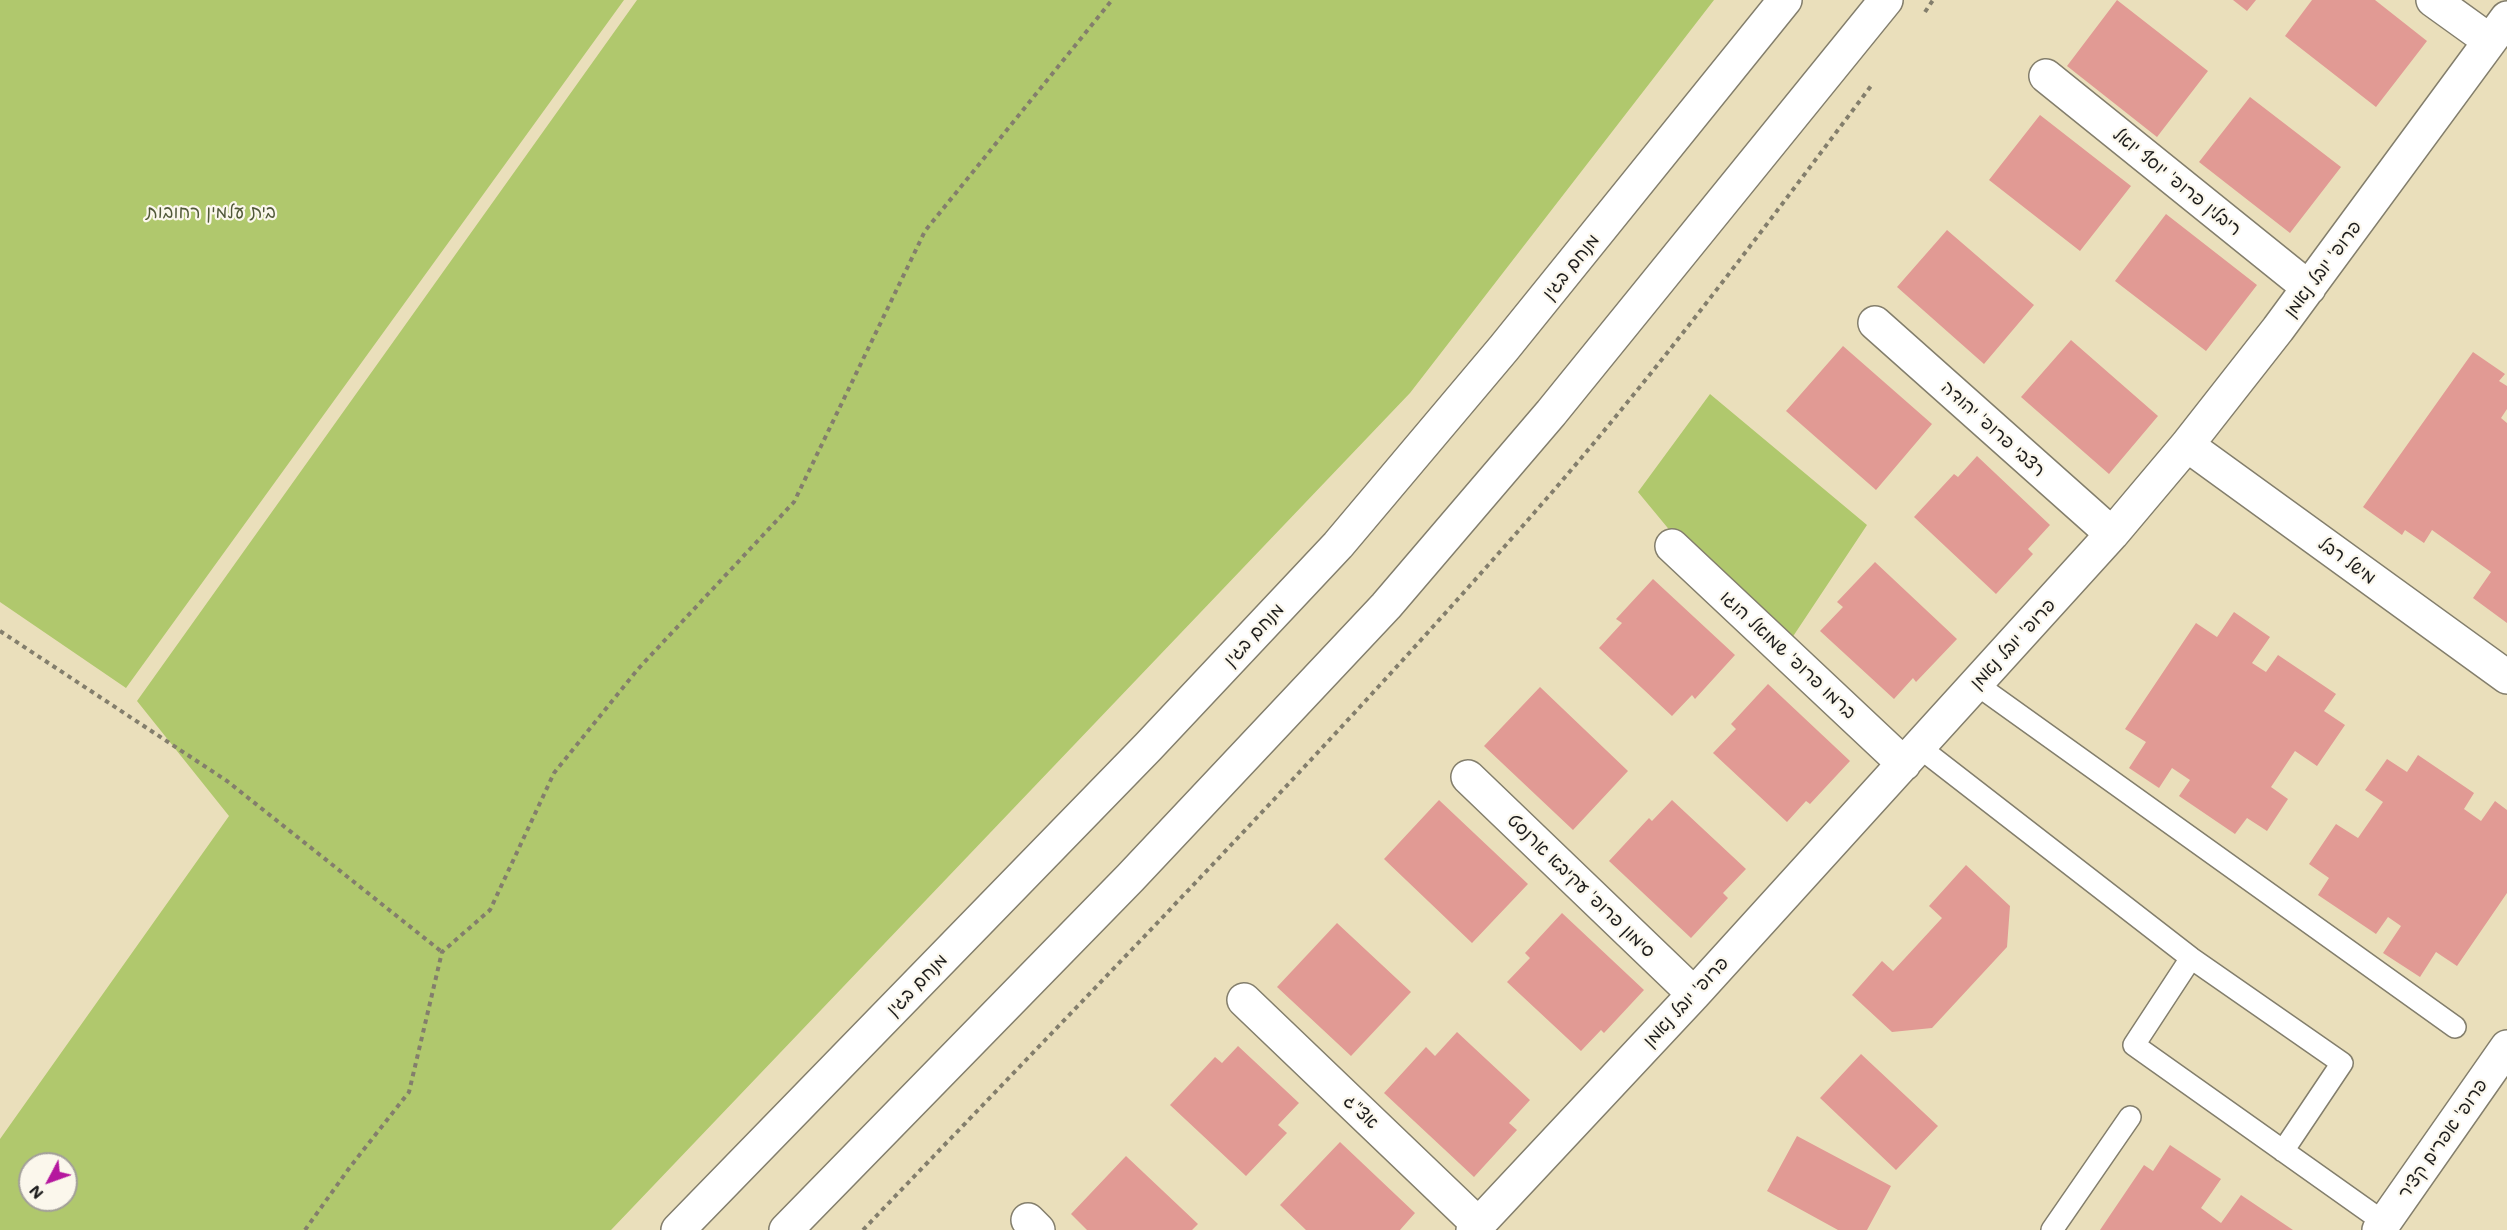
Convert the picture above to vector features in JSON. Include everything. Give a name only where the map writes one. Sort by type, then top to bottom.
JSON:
[{"type":"street","name":"מנחם בגין","points":[[678,1230],[1156,739],[1338,545],[1512,340],[1785,0]]},
{"type":"street","points":[[786,1230],[1130,878],[1386,606],[1559,404],[1886,0]]},
{"type":"street","points":[[2433,0],[2498,30]]},
{"type":"street","name":"פרופ' יובל נאמן","points":[[1478,1228],[2112,534],[2187,445],[2309,288],[2498,30]]},
{"type":"street","name":"ריבלין פרופ' יוסף יואל","points":[[2046,76],[2309,288]]},
{"type":"street","name":"רצבי פרופ' יהודה","points":[[1875,323],[2112,534]]},
{"type":"street","name":"מישל רבל","points":[[2187,445],[2507,677]]},
{"type":"street","name":"ברמו פרופ' שמואל הוגו","points":[[1672,546],[1911,755]]},
{"type":"street","name":"סימון פרופ' עקיבא ארנסט","points":[[1468,777],[1694,994]]},
{"type":"street","name":"אצ\"ג","points":[[1244,1000],[1478,1228]]},
{"type":"street","name":"פרופ' אפרים קציר","points":[[2382,1226],[2507,1047]]},
{"type":"lane","points":[[1976,684],[2456,1027]]},
{"type":"lane","points":[[1911,755],[2191,958],[2342,1063],[2283,1151]]},
{"type":"lane","points":[[2191,958],[2133,1045],[2283,1151],[2382,1226]]},
{"type":"lane","points":[[2052,1230],[2130,1117]]},
{"type":"path","points":[[305,1230],[350,1167],[409,1092],[442,951],[490,910],[554,773],[638,669],[794,502],[925,231],[1112,0]]},
{"type":"path","points":[[0,631],[227,781],[442,951]]},
{"type":"green space","name":"בית עלמין רחובות","points":[[0,0],[624,0],[126,688],[0,602]]},
{"type":"green space","points":[[637,0],[1714,0],[1410,393],[611,1230],[0,1230],[0,1139],[229,816],[137,701]]},
{"type":"green space","points":[[1710,394],[1867,525],[1786,647],[1686,550],[1638,492]]},
{"type":"building","points":[[2117,0],[2208,71],[2157,137],[2067,66]]},
{"type":"building","points":[[2233,0],[2256,0],[2247,11]]},
{"type":"building","points":[[2312,0],[2375,0],[2427,41],[2376,107],[2285,36]]},
{"type":"building","points":[[2250,97],[2341,167],[2290,233],[2199,162]]},
{"type":"building","points":[[2040,115],[2131,186],[2080,251],[1989,180]]},
{"type":"building","points":[[2166,214],[2257,285],[2206,351],[2115,281]]},
{"type":"building","points":[[1947,230],[2034,305],[1984,364],[1897,287]]},
{"type":"building","points":[[2071,340],[2158,416],[2109,474],[2021,397]]},
{"type":"building","points":[[1843,346],[1932,424],[1876,490],[1786,411]]},
{"type":"building","points":[[2473,352],[2505,374],[2499,381],[2507,386],[2507,409],[2501,418],[2507,423],[2507,623],[2473,598],[2491,572],[2432,530],[2424,543],[2405,530],[2402,535],[2363,507]]},
{"type":"building","points":[[1977,456],[2050,525],[2028,549],[2033,554],[1996,594],[1914,517],[1954,474],[1958,477]]},
{"type":"building","points":[[1875,562],[1957,639],[1916,682],[1913,678],[1894,699],[1820,631],[1843,607],[1837,602]]},
{"type":"building","points":[[1653,579],[1735,655],[1695,699],[1692,695],[1672,716],[1599,648],[1622,623],[1616,619]]},
{"type":"building","points":[[2234,612],[2270,637],[2252,663],[2266,672],[2278,655],[2336,694],[2324,711],[2345,725],[2317,766],[2295,751],[2271,787],[2288,799],[2267,831],[2247,818],[2235,834],[2179,796],[2190,780],[2172,768],[2159,788],[2129,768],[2146,742],[2125,729],[2196,623],[2217,637]]},
{"type":"building","points":[[1768,684],[1850,761],[1810,804],[1806,801],[1787,822],[1713,753],[1736,729],[1731,724]]},
{"type":"building","points":[[1540,687],[1628,771],[1573,830],[1484,746]]},
{"type":"building","points":[[2418,755],[2474,793],[2464,809],[2481,821],[2495,801],[2507,810],[2507,893],[2457,966],[2436,952],[2420,977],[2383,953],[2401,926],[2388,917],[2376,934],[2318,895],[2329,878],[2309,864],[2336,824],[2358,838],[2383,802],[2365,790],[2387,759],[2407,772]]},
{"type":"building","points":[[1439,800],[1528,884],[1472,943],[1384,859]]},
{"type":"building","points":[[1672,800],[1746,869],[1723,893],[1728,898],[1691,938],[1609,861],[1649,818],[1652,821]]},
{"type":"building","points":[[1966,865],[2010,906],[2007,947],[1932,1028],[1892,1032],[1852,995],[1882,961],[1893,971],[1942,918],[1929,906]]},
{"type":"building","points":[[1562,913],[1644,990],[1604,1033],[1601,1030],[1581,1051],[1507,982],[1530,958],[1525,953]]},
{"type":"building","points":[[1337,923],[1411,992],[1351,1056],[1277,987]]},
{"type":"building","points":[[1457,1032],[1530,1100],[1509,1123],[1517,1130],[1474,1177],[1384,1093],[1426,1047],[1435,1056]]},
{"type":"building","points":[[1238,1046],[1299,1103],[1278,1125],[1287,1133],[1246,1176],[1170,1105],[1215,1057],[1222,1063]]},
{"type":"building","points":[[1861,1054],[1938,1126],[1896,1170],[1820,1098]]},
{"type":"building","points":[[1797,1136],[1891,1186],[1867,1230],[1838,1230],[1767,1191]]},
{"type":"building","points":[[1340,1142],[1415,1213],[1400,1230],[1306,1230],[1280,1205]]},
{"type":"building","points":[[2170,1145],[2221,1179],[2201,1208],[2221,1223],[2241,1195],[2293,1230],[2100,1230],[2144,1165],[2153,1171]]},
{"type":"building","points":[[1126,1156],[1198,1224],[1192,1230],[1087,1230],[1071,1214]]}]
